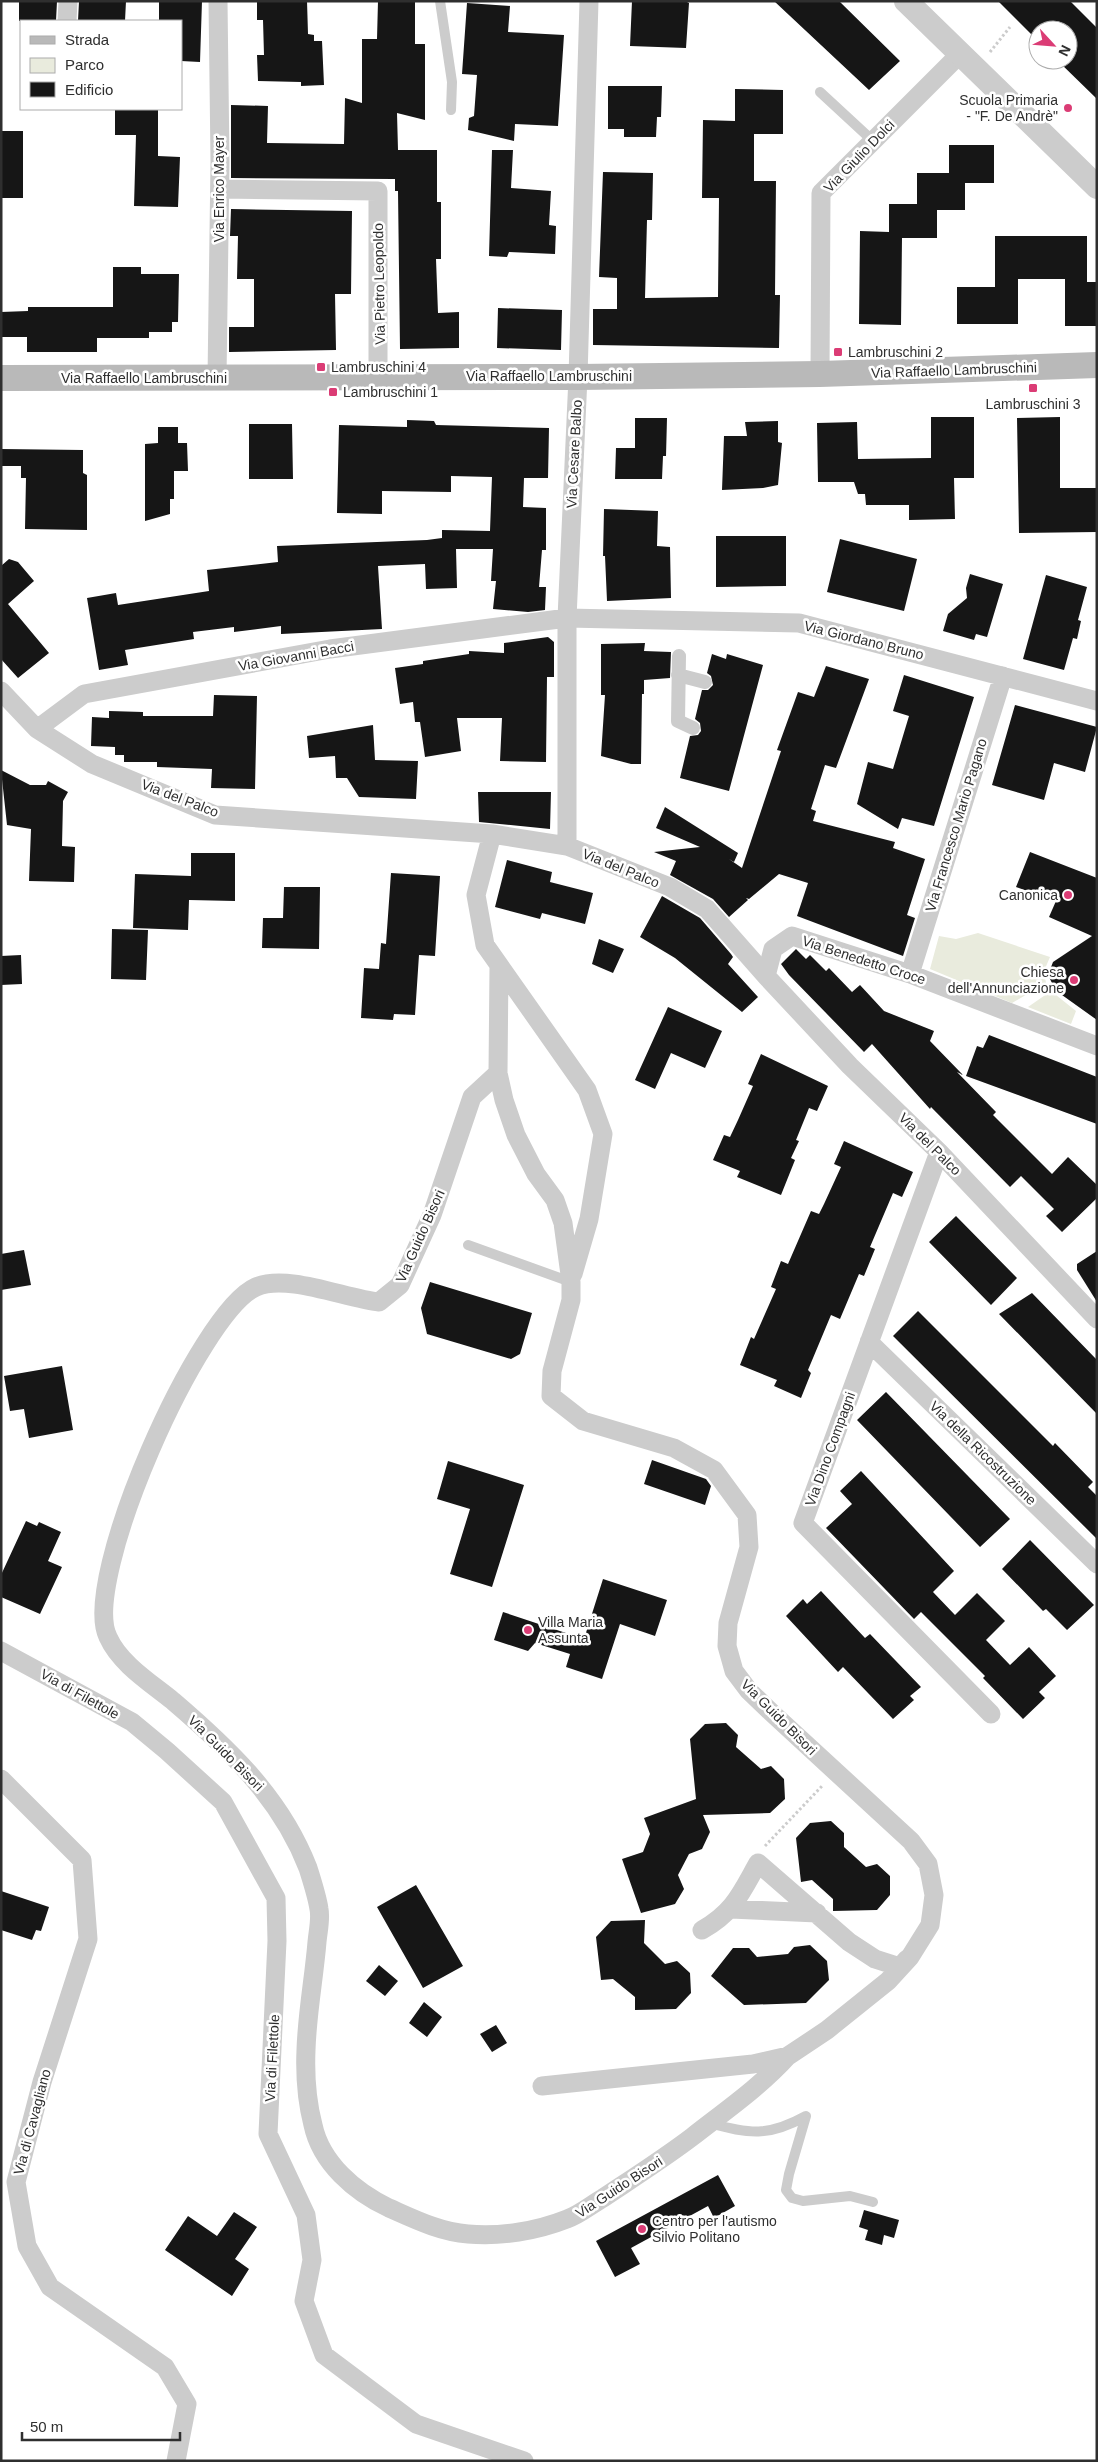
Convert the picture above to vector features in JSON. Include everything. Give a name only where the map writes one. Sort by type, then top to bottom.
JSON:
[{"type":"main road","name":"Via Raffaello Lambruschini","points":[[1,378],[578,377],[820,374],[1097,365]]},
{"type":"street","points":[[67,20],[68,1]]},
{"type":"street","name":"Via Enrico Mayer","points":[[217,378],[220,189],[218,1]]},
{"type":"street","name":"Via Cesare Balbo","points":[[566,846],[567,618],[578,377],[589,1]]},
{"type":"street","points":[[906,1],[1097,187]]},
{"type":"street","name":"Via Giulio Dolci","points":[[820,374],[821,193],[873,141],[968,62]]},
{"type":"street","name":"Via Pietro Leopoldo","points":[[220,189],[378,191],[378,377]]},
{"type":"street","name":"Via Giordano Bruno","points":[[567,618],[799,623],[1097,701]]},
{"type":"street","name":"Via Giovanni Bacci","points":[[37,729],[84,694],[330,649],[567,618]]},
{"type":"street","points":[[679,656],[678,721],[693,728]]},
{"type":"street","points":[[678,675],[704,682]]},
{"type":"street","name":"Via Francesco Mario Pagano","points":[[910,974],[1003,676]]},
{"type":"street","name":"Via del Palco","points":[[1,691],[37,729],[92,764],[215,815],[492,834],[566,846],[670,888],[707,909],[850,1066],[939,1152],[1097,1319]]},
{"type":"street","name":"Via Guido Bisori","points":[[492,834],[476,896],[485,944],[499,967],[519,991],[586,1090],[603,1134],[589,1219],[571,1282]]},
{"type":"street","name":"Via Benedetto Croce","points":[[766,976],[773,949],[792,936],[910,974],[1097,1046]]},
{"type":"street","name":"Via Guido Bisori","points":[[498,1073],[472,1097],[432,1215],[400,1285],[379,1302],[360,1300],[338,1291],[304,1286],[258,1286],[235,1302],[210,1338],[181,1386],[157,1434],[136,1487],[110,1564],[102,1609],[106,1635],[119,1654],[216,1738],[260,1783],[288,1824],[308,1869],[320,1911],[306,2050],[308,2087],[313,2127],[325,2157],[341,2174],[377,2202],[423,2224],[468,2234],[520,2232],[570,2219],[659,2162],[769,2076],[788,2056],[827,2030],[888,1981],[910,1957],[930,1925],[934,1895],[928,1864],[911,1841],[772,1714],[734,1671],[728,1646],[728,1623],[749,1547],[747,1516],[734,1494],[714,1470],[674,1448],[583,1420],[551,1396],[552,1371],[571,1300],[571,1282],[563,1223],[555,1200],[536,1174],[516,1135],[504,1100],[498,1073],[499,967]]},
{"type":"street","name":"Via Dino Compagni","points":[[939,1152],[804,1523],[991,1714]]},
{"type":"street","name":"Via della Ricostruzione","points":[[869,1342],[1097,1564]]},
{"type":"street","name":"Via di Filettole","points":[[1,1651],[132,1722],[167,1751],[223,1802],[276,1898],[278,1940],[268,2134],[306,2215],[312,2260],[304,2301],[324,2355],[416,2424],[524,2461]]},
{"type":"street","name":"Via di Cavagliano","points":[[1,1779],[82,1860],[88,1939],[42,2082],[16,2182],[27,2246],[50,2287],[165,2367],[188,2404],[176,2461]]},
{"type":"street","points":[[702,1930],[718,1921],[731,1909],[758,1863],[849,1942],[875,1959],[900,1967],[910,1957]]},
{"type":"street","points":[[731,1909],[817,1913]]},
{"type":"street","name":"Via Guido Bisori","points":[[542,2086],[753,2064],[788,2056]]},
{"type":"lane","points":[[440,1],[452,82],[451,110]]},
{"type":"lane","points":[[820,92],[873,141]]},
{"type":"lane","points":[[468,1245],[571,1282]]},
{"type":"lane","points":[[709,2124],[739,2131],[765,2132],[789,2126],[806,2116],[786,2190],[792,2198],[803,2201],[850,2196],[873,2202]]},
{"type":"path","points":[[968,62],[1010,27]]},
{"type":"path","points":[[758,1863],[766,1845],[836,1772]]},
{"type":"green space","points":[[978,933],[1050,957],[1044,971],[1046,983],[1012,1003],[930,969],[939,936],[956,939]]},
{"type":"green space","points":[[1051,991],[1076,1011],[1071,1024],[1028,1007]]},
{"type":"building","points":[[19,1],[57,1],[56,20],[19,21]]},
{"type":"building","points":[[79,1],[126,1],[125,20],[78,20]]},
{"type":"building","points":[[159,1],[202,1],[200,62],[182,61],[182,20],[159,20]]},
{"type":"building","points":[[257,1],[307,1],[308,34],[314,35],[314,41],[322,41],[324,85],[301,86],[301,82],[258,81],[257,55],[264,55],[263,20],[257,20]]},
{"type":"building","points":[[378,1],[415,1],[415,44],[425,44],[425,120],[397,113],[398,150],[437,150],[437,202],[441,202],[441,259],[436,259],[438,313],[459,312],[459,348],[400,349],[398,191],[395,191],[395,179],[231,178],[231,105],[268,106],[267,143],[344,144],[345,98],[362,103],[362,39],[377,39]]},
{"type":"building","points":[[632,1],[685,1],[689,3],[686,48],[630,46]]},
{"type":"building","points":[[774,1],[839,1],[900,61],[869,90]]},
{"type":"building","name":"Scuola Primaria - \"F. De Andrè\"","points":[[998,1],[1070,1],[1097,28],[1097,99],[1067,70],[1078,70],[1078,20],[1028,20],[1028,31]]},
{"type":"building","points":[[467,3],[510,6],[508,32],[564,35],[558,126],[515,124],[514,141],[468,130],[469,118],[474,116],[477,75],[462,74]]},
{"type":"building","points":[[608,86],[662,86],[661,117],[657,117],[656,137],[624,137],[624,129],[608,129]]},
{"type":"building","points":[[735,89],[783,90],[783,134],[754,134],[754,181],[776,181],[775,295],[780,295],[779,348],[593,345],[593,309],[617,309],[617,278],[599,277],[603,172],[653,173],[652,220],[647,220],[645,298],[718,297],[719,198],[702,198],[703,120],[735,121]]},
{"type":"building","points":[[115,110],[158,110],[158,156],[180,157],[178,207],[134,206],[136,135],[115,135]]},
{"type":"building","points":[[1,131],[23,131],[23,198],[1,198]]},
{"type":"building","points":[[949,145],[994,145],[994,183],[965,183],[965,210],[937,210],[937,238],[902,238],[901,325],[859,324],[860,231],[889,232],[889,204],[917,204],[917,173],[949,173]]},
{"type":"building","points":[[492,150],[513,150],[511,188],[551,191],[549,225],[556,226],[555,254],[509,252],[507,257],[489,256]]},
{"type":"building","points":[[231,209],[352,211],[351,294],[335,294],[336,350],[229,352],[229,327],[254,327],[254,279],[237,279],[238,236],[230,236]]},
{"type":"building","points":[[995,236],[1087,236],[1087,282],[1097,282],[1097,326],[1065,326],[1065,279],[1018,279],[1018,324],[957,324],[957,287],[995,287]]},
{"type":"building","points":[[113,267],[141,267],[141,274],[179,274],[178,322],[172,322],[172,332],[149,332],[149,338],[97,338],[97,352],[27,352],[27,337],[1,337],[1,312],[28,311],[28,307],[113,307]]},
{"type":"building","points":[[498,308],[562,310],[561,350],[497,348]]},
{"type":"building","points":[[931,417],[974,417],[974,478],[954,478],[955,519],[909,520],[909,505],[866,505],[865,494],[858,494],[854,482],[818,482],[817,423],[857,422],[858,459],[931,458]]},
{"type":"building","points":[[1060,417],[1060,488],[1097,488],[1097,532],[1019,533],[1017,418]]},
{"type":"building","points":[[635,418],[667,418],[666,456],[663,456],[662,479],[615,479],[616,448],[635,448]]},
{"type":"building","points":[[407,420],[434,421],[436,425],[549,428],[548,478],[524,478],[523,507],[546,508],[546,550],[542,550],[539,587],[546,587],[545,610],[528,612],[493,609],[496,581],[491,581],[493,549],[456,549],[457,588],[426,589],[425,564],[378,566],[382,629],[281,634],[281,626],[234,632],[234,627],[193,632],[194,639],[125,650],[128,665],[99,670],[87,598],[116,593],[118,605],[209,591],[207,570],[278,562],[277,546],[427,540],[442,538],[442,530],[490,531],[492,477],[451,476],[451,492],[382,491],[382,514],[337,513],[339,425],[407,427]]},
{"type":"building","points":[[778,421],[778,442],[782,443],[778,485],[763,488],[722,490],[724,436],[747,436],[745,422]]},
{"type":"building","points":[[249,424],[292,424],[293,479],[249,479]]},
{"type":"building","points":[[158,427],[178,427],[178,443],[187,443],[188,471],[174,471],[174,499],[170,499],[170,514],[145,521],[145,444],[158,443]]},
{"type":"building","points":[[1,449],[83,450],[83,473],[87,475],[87,530],[25,529],[26,478],[21,478],[21,466],[1,466]]},
{"type":"building","points":[[604,509],[658,511],[657,546],[670,547],[671,598],[607,601],[605,556],[603,556]]},
{"type":"building","points":[[716,536],[786,536],[786,586],[716,587]]},
{"type":"building","points":[[840,539],[917,559],[904,611],[827,592]]},
{"type":"building","points":[[9,559],[18,562],[34,581],[8,604],[49,653],[18,678],[1,659],[1,566]]},
{"type":"building","points":[[970,574],[1003,584],[987,637],[976,634],[974,640],[943,631],[948,614],[967,598],[966,588]]},
{"type":"building","points":[[1046,575],[1087,587],[1078,620],[1081,621],[1077,639],[1073,638],[1064,670],[1023,659]]},
{"type":"building","points":[[548,637],[554,642],[554,677],[547,677],[546,762],[500,761],[502,718],[457,718],[461,751],[425,757],[420,722],[415,722],[413,702],[400,704],[395,668],[423,664],[423,661],[469,654],[469,651],[504,653],[504,643]]},
{"type":"building","points":[[645,643],[644,651],[671,652],[670,678],[644,680],[641,764],[631,764],[601,756],[605,695],[601,695],[601,644]]},
{"type":"building","points":[[712,654],[726,659],[727,654],[763,665],[729,791],[680,778],[690,736],[698,735],[701,731],[700,723],[695,719],[702,690],[708,690],[713,685],[711,676],[707,673]]},
{"type":"building","points":[[826,666],[869,679],[836,768],[825,765],[811,809],[816,811],[813,821],[895,842],[893,848],[925,859],[907,915],[915,918],[903,956],[797,916],[808,883],[779,874],[749,899],[746,898],[748,900],[729,917],[713,899],[670,875],[676,861],[654,852],[700,847],[656,828],[665,807],[738,853],[734,862],[729,859],[742,868],[781,751],[777,750],[798,692],[814,697]]},
{"type":"building","points":[[904,675],[974,697],[934,826],[902,818],[898,829],[857,804],[868,762],[893,769],[909,716],[893,711]]},
{"type":"building","points":[[214,695],[257,696],[255,789],[211,788],[212,769],[157,767],[157,762],[124,762],[124,755],[115,755],[115,747],[91,746],[92,717],[109,718],[109,711],[143,712],[143,716],[213,716]]},
{"type":"building","points":[[1015,705],[1097,727],[1085,772],[1054,763],[1044,800],[992,785]]},
{"type":"building","points":[[373,725],[375,760],[418,761],[416,799],[359,797],[347,778],[336,778],[335,756],[309,758],[307,736]]},
{"type":"building","points":[[1,770],[30,785],[46,785],[48,781],[68,792],[63,801],[62,846],[75,847],[74,882],[29,881],[31,829],[7,825]]},
{"type":"building","points":[[478,792],[551,792],[550,829],[479,822]]},
{"type":"building","points":[[1030,852],[1097,878],[1097,1020],[1062,995],[1053,985],[1048,975],[1053,962],[1092,936],[1049,917],[1056,901],[1016,887]]},
{"type":"building","points":[[191,853],[235,853],[235,901],[189,900],[188,930],[133,928],[135,874],[191,876]]},
{"type":"building","points":[[507,860],[552,872],[550,882],[593,893],[585,924],[542,913],[540,919],[495,907]]},
{"type":"building","points":[[391,873],[440,876],[435,956],[419,955],[415,1015],[394,1014],[393,1020],[361,1018],[364,968],[379,969],[381,943],[386,944]]},
{"type":"building","points":[[284,887],[320,887],[319,949],[262,948],[263,918],[283,918]]},
{"type":"building","points":[[662,896],[700,918],[731,954],[733,957],[728,964],[758,997],[742,1012],[675,958],[640,937]]},
{"type":"building","points":[[112,929],[148,930],[146,980],[111,979]]},
{"type":"building","points":[[599,939],[624,949],[613,973],[592,964]]},
{"type":"building","points":[[796,949],[806,959],[810,955],[826,971],[829,968],[852,992],[860,985],[884,1011],[934,1031],[930,1041],[996,1112],[993,1115],[1052,1174],[1068,1157],[1097,1185],[1097,1198],[1062,1232],[1046,1216],[1054,1209],[1021,1176],[1010,1187],[931,1107],[930,1109],[872,1044],[864,1052],[789,975],[781,964]]},
{"type":"building","points":[[21,955],[22,984],[1,985],[1,956]]},
{"type":"building","points":[[668,1007],[722,1031],[705,1068],[671,1053],[655,1089],[635,1080]]},
{"type":"building","points":[[989,1035],[1097,1077],[1097,1124],[966,1076],[977,1046],[983,1048]]},
{"type":"building","points":[[761,1054],[828,1086],[817,1111],[809,1108],[796,1140],[799,1141],[791,1158],[795,1160],[781,1195],[737,1177],[740,1171],[713,1160],[724,1135],[730,1137],[738,1120],[753,1086],[748,1084]]},
{"type":"building","points":[[844,1141],[913,1172],[902,1197],[893,1193],[870,1247],[875,1249],[864,1276],[859,1274],[840,1319],[831,1315],[808,1370],[811,1373],[801,1398],[774,1386],[777,1380],[740,1365],[751,1337],[754,1339],[776,1289],[771,1287],[781,1261],[788,1264],[811,1211],[819,1214],[824,1204],[841,1167],[834,1164]]},
{"type":"building","points":[[956,1216],[1017,1278],[991,1305],[929,1242]]},
{"type":"building","points":[[24,1250],[31,1285],[1,1290],[1,1254]]},
{"type":"building","points":[[1097,1251],[1097,1302],[1077,1270],[1077,1264]]},
{"type":"building","points":[[430,1282],[532,1313],[520,1354],[511,1359],[427,1334],[421,1308]]},
{"type":"building","points":[[1032,1293],[1097,1360],[1097,1414],[999,1314]]},
{"type":"building","points":[[918,1311],[1053,1446],[1055,1443],[1093,1482],[1088,1487],[1097,1496],[1097,1539],[893,1336]]},
{"type":"building","points":[[62,1366],[73,1430],[29,1438],[24,1409],[10,1411],[4,1376]]},
{"type":"building","points":[[886,1392],[1010,1519],[980,1547],[857,1420]]},
{"type":"building","points":[[652,1460],[706,1479],[711,1486],[705,1505],[644,1484]]},
{"type":"building","points":[[448,1461],[524,1485],[492,1587],[450,1574],[470,1509],[437,1499]]},
{"type":"building","points":[[861,1471],[954,1571],[933,1592],[955,1615],[977,1593],[1005,1621],[986,1640],[1010,1665],[1029,1647],[1056,1676],[1039,1692],[1045,1698],[1023,1719],[983,1678],[985,1676],[921,1612],[914,1619],[826,1528],[852,1504],[840,1491]]},
{"type":"building","points":[[26,1521],[37,1526],[39,1522],[61,1532],[48,1561],[62,1567],[40,1614],[1,1597],[1,1575]]},
{"type":"building","points":[[1030,1540],[1094,1605],[1067,1630],[1046,1609],[1043,1611],[1002,1569]]},
{"type":"building","name":"Villa Maria Assunta","points":[[603,1579],[667,1600],[655,1636],[620,1624],[602,1679],[566,1667],[570,1654],[535,1643],[528,1651],[494,1640],[503,1612],[584,1639]]},
{"type":"building","points":[[821,1591],[865,1638],[870,1634],[921,1687],[910,1696],[914,1700],[893,1719],[843,1667],[838,1672],[786,1616],[803,1599],[807,1604]]},
{"type":"building","points":[[726,1723],[738,1735],[736,1747],[761,1769],[771,1766],[784,1779],[785,1799],[770,1813],[703,1815],[710,1832],[702,1849],[689,1854],[678,1875],[684,1889],[675,1904],[641,1913],[622,1859],[643,1852],[650,1834],[644,1818],[696,1799],[690,1739],[705,1724]]},
{"type":"building","points":[[831,1821],[844,1833],[844,1847],[866,1867],[877,1864],[890,1876],[890,1895],[877,1910],[833,1911],[833,1899],[812,1880],[801,1882],[796,1838],[810,1823]]},
{"type":"building","points":[[416,1885],[463,1966],[423,1988],[377,1907]]},
{"type":"building","points":[[1,1891],[49,1907],[41,1931],[36,1930],[32,1940],[1,1930]]},
{"type":"building","points":[[645,1920],[644,1943],[665,1964],[677,1961],[690,1973],[691,1993],[676,2009],[635,2010],[635,1997],[613,1979],[601,1980],[596,1937],[611,1921]]},
{"type":"building","points":[[810,1945],[827,1961],[829,1980],[806,2003],[744,2005],[711,1976],[733,1948],[749,1948],[757,1957],[788,1954],[794,1947]]},
{"type":"building","points":[[379,1965],[398,1981],[385,1996],[366,1981]]},
{"type":"building","points":[[424,2002],[442,2017],[427,2037],[409,2023]]},
{"type":"building","points":[[496,2025],[507,2043],[492,2052],[480,2034]]},
{"type":"building","name":"Centro per l'autismo Silvio Politano","points":[[718,2175],[735,2206],[714,2218],[708,2206],[631,2248],[640,2264],[615,2277],[596,2241]]},
{"type":"building","points":[[864,2210],[899,2220],[894,2238],[884,2235],[882,2245],[865,2240],[868,2230],[859,2227]]},
{"type":"building","points":[[234,2212],[257,2227],[235,2259],[249,2269],[232,2296],[165,2250],[188,2216],[217,2236]]},
{"type":"place","name":"Scuola Primaria - \"F. De Andrè\"","points":[[1068,108]]},
{"type":"place","name":"Lambruschini 2","points":[[838,352]]},
{"type":"place","name":"Lambruschini 4","points":[[321,367]]},
{"type":"place","name":"Lambruschini 3","points":[[1033,388]]},
{"type":"place","name":"Lambruschini 1","points":[[333,392]]},
{"type":"place","name":"Canonica","points":[[1068,895]]},
{"type":"place","name":"Chiesa dell'Annunciazione","points":[[1074,980]]},
{"type":"place","name":"Villa Maria Assunta","points":[[528,1630]]},
{"type":"place","name":"Centro per l'autismo Silvio Politano","points":[[642,2229]]}]
